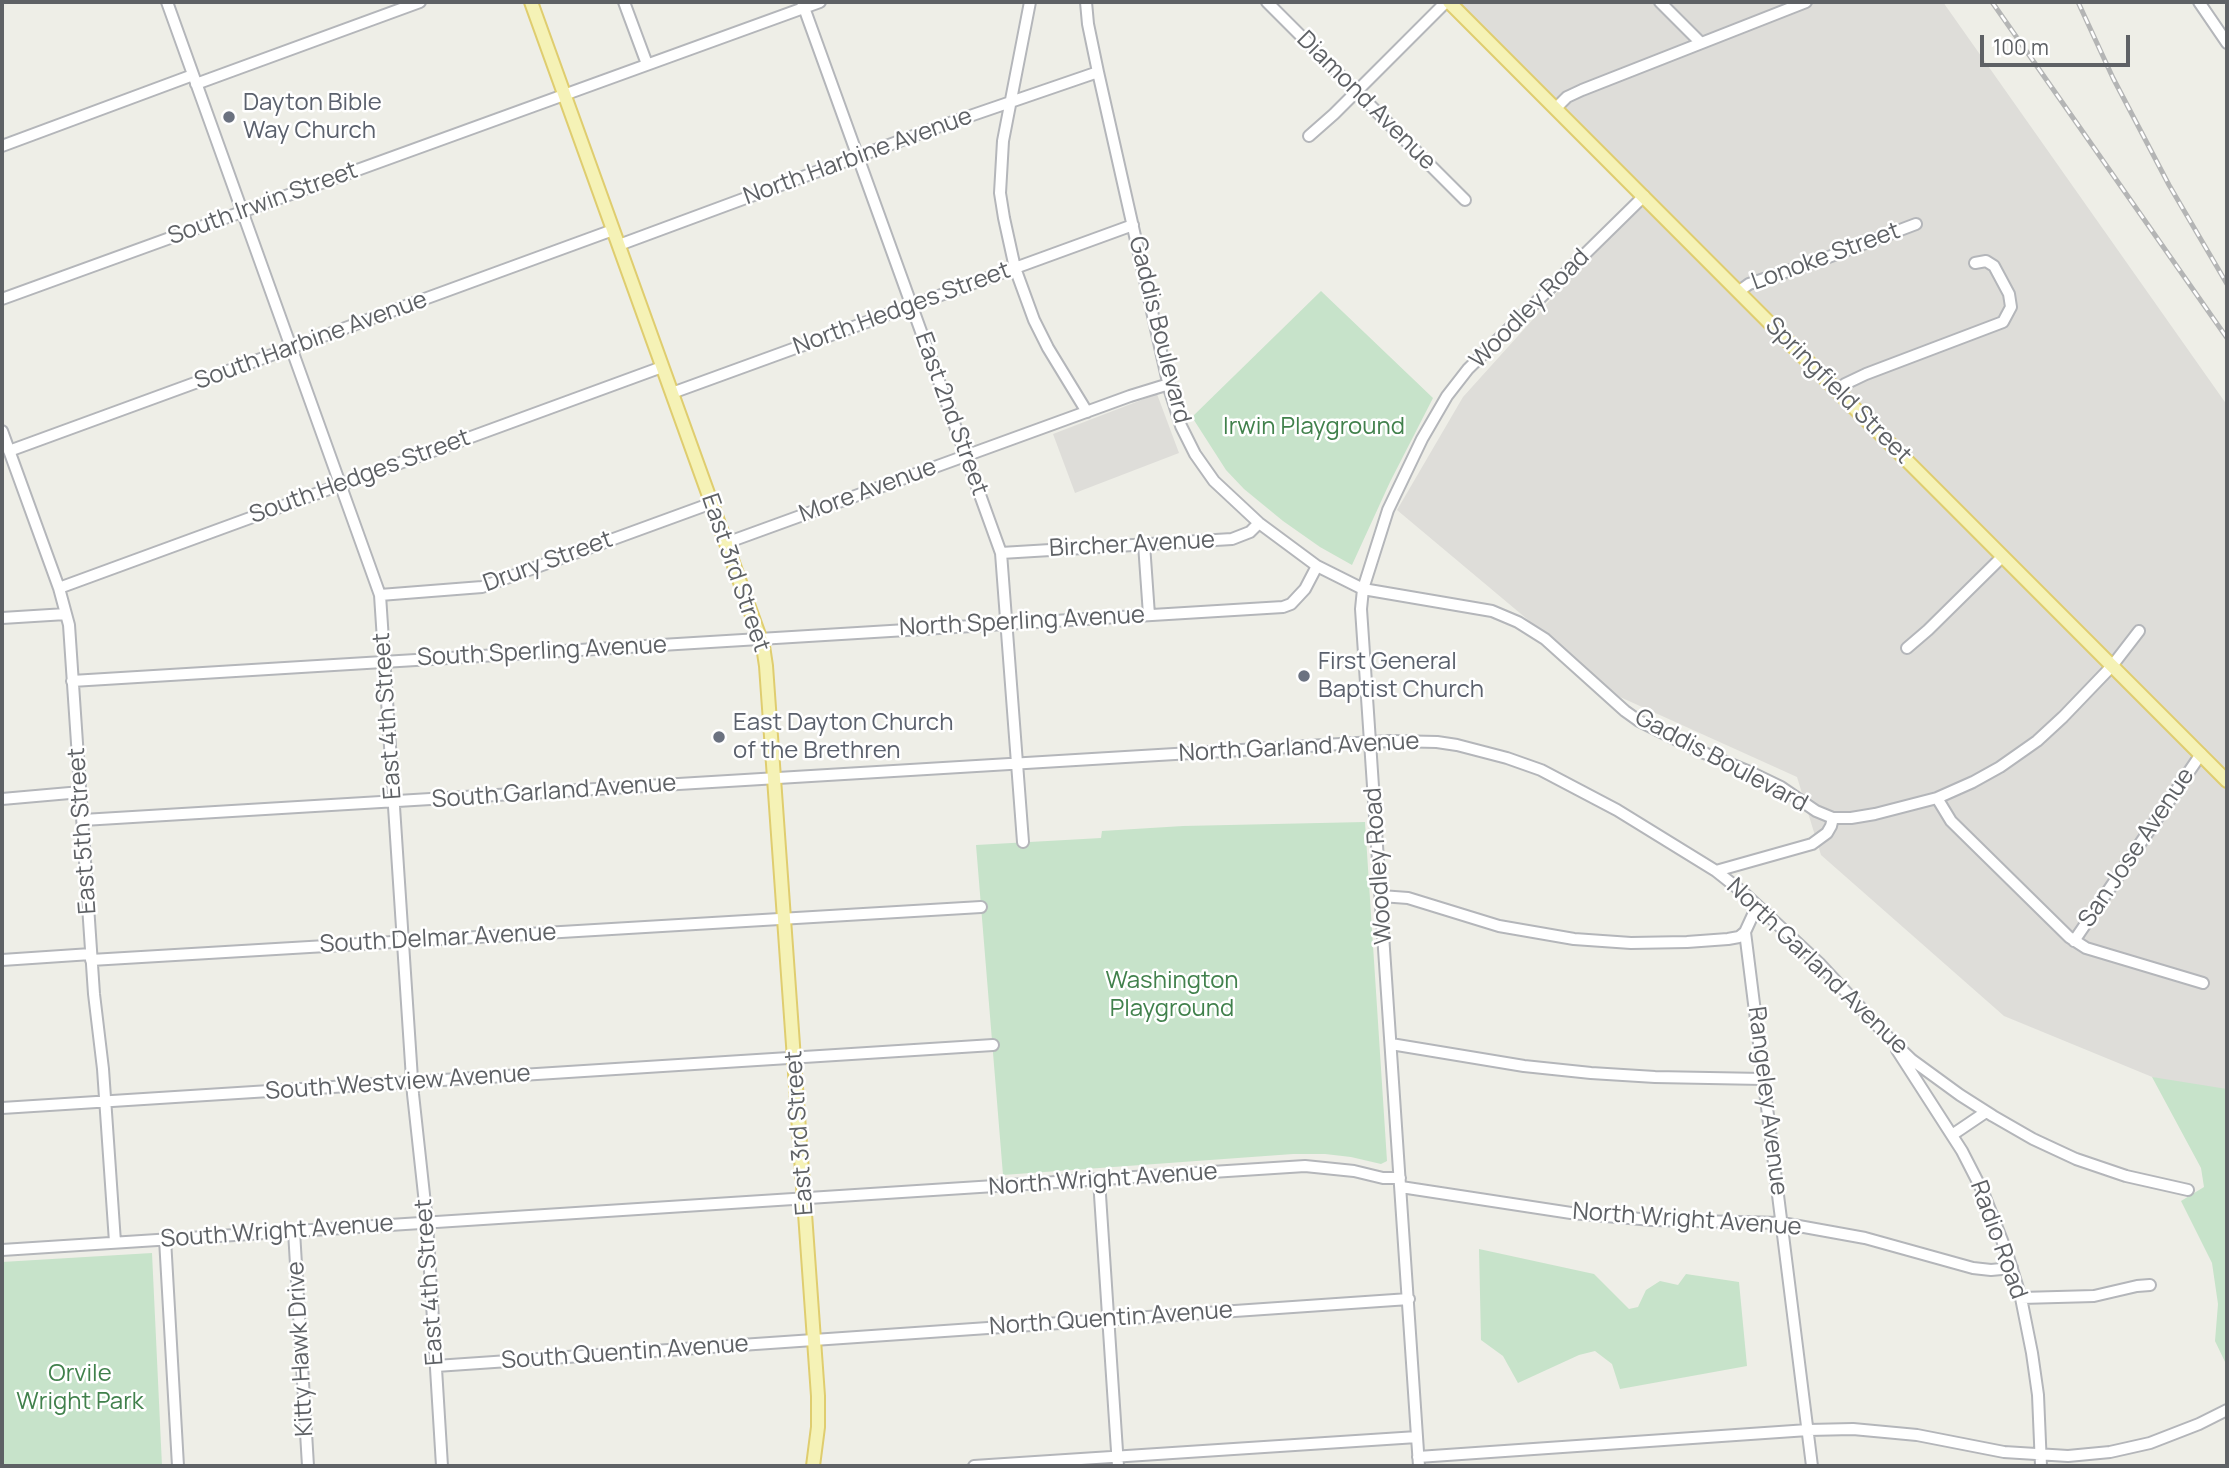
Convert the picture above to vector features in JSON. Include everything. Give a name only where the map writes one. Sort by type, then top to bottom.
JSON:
[{"type":"main road","name":"East 3rd Street","points":[[531,2],[761,639],[766,666],[814,1340],[818,1427],[813,1466]]},
{"type":"main road","name":"Springfield Street","points":[[1448,2],[2227,781]]},
{"type":"street","name":"East 4th Street","points":[[167,2],[380,595],[412,1080],[427,1222],[442,1466]]},
{"type":"street","points":[[2,146],[420,2]]},
{"type":"street","points":[[624,2],[647,64]]},
{"type":"street","name":"South Irwin Street","points":[[2,299],[803,5],[820,2]]},
{"type":"street","points":[[1030,2],[1003,141],[1000,193],[1006,231],[1023,295],[1039,331],[1087,412]]},
{"type":"street","name":"Gaddis Boulevard","points":[[1086,2],[1098,72],[1169,384],[1181,426],[1214,481],[1259,523],[1317,566],[1363,589],[1483,609],[1518,622],[1545,639],[1639,721],[1781,787],[1816,811],[1833,818]]},
{"type":"street","name":"Diamond Avenue","points":[[1267,2],[1465,200]]},
{"type":"street","points":[[1309,136],[1448,2]]},
{"type":"street","points":[[1660,2],[1701,43]]},
{"type":"street","points":[[1556,108],[1567,97],[1581,90],[1806,2]]},
{"type":"street","points":[[2199,2],[2227,43]]},
{"type":"street","name":"East 2nd Street","points":[[803,5],[1001,553],[1023,842]]},
{"type":"street","name":"North Harbine Avenue","points":[[619,245],[1011,101],[1098,72]]},
{"type":"street","name":"Woodley Road","points":[[1419,1462],[1361,609],[1363,589],[1388,510],[1422,439],[1447,396],[1468,369],[1644,196]]},
{"type":"street","name":"Lonoke Street","points":[[1738,292],[1749,284],[1916,224]]},
{"type":"street","name":"North Hedges Street","points":[[672,393],[1133,225]]},
{"type":"street","name":"South Harbine Avenue","points":[[9,450],[613,230]]},
{"type":"street","points":[[1838,390],[1866,374],[2003,322],[2011,307],[2009,294],[1994,266],[1986,261],[1975,263]]},
{"type":"street","name":"South Hedges Street","points":[[59,588],[662,367]]},
{"type":"street","name":"More Avenue","points":[[726,543],[1169,384]]},
{"type":"street","name":"East 5th Street","points":[[2,431],[9,450],[8,462],[59,588],[66,614],[115,1242]]},
{"type":"street","name":"Drury Street","points":[[380,595],[482,587],[712,503]]},
{"type":"street","name":"Bircher Avenue","points":[[1001,553],[1232,538],[1250,532],[1259,523]]},
{"type":"street","points":[[1144,544],[1149,615]]},
{"type":"street","points":[[1907,648],[2003,556]]},
{"type":"street","name":"North Sperling Avenue","points":[[761,639],[1283,607],[1291,604],[1305,589],[1317,566]]},
{"type":"street","points":[[2,618],[66,614]]},
{"type":"street","points":[[1716,871],[1812,844],[1827,833],[1833,818],[1875,814],[1937,798],[1973,782],[2025,750],[2063,717],[2112,666],[2139,631]]},
{"type":"street","name":"South Sperling Avenue","points":[[72,681],[761,639]]},
{"type":"street","name":"North Garland Avenue","points":[[774,778],[1370,742],[1437,742],[1482,750],[1541,770],[1617,810],[1716,871],[1819,962],[1887,1036],[1929,1073],[1986,1112],[2033,1139],[2076,1159],[2126,1176],[2188,1190]]},
{"type":"street","name":"San Jose Avenue","points":[[2074,941],[2201,754]]},
{"type":"street","name":"South Garland Avenue","points":[[83,820],[774,778]]},
{"type":"street","points":[[2,799],[81,792]]},
{"type":"street","points":[[1937,798],[1951,821],[2044,915],[2074,941],[2097,951],[2203,983]]},
{"type":"street","points":[[1381,896],[1408,898],[1499,926],[1574,939],[1631,943],[1687,942],[1739,937],[1745,932],[1757,906]]},
{"type":"street","name":"South Delmar Avenue","points":[[2,960],[403,941],[981,907]]},
{"type":"street","name":"Rangeley Avenue","points":[[1745,932],[1812,1466]]},
{"type":"street","name":"Radio Road","points":[[1887,1036],[1952,1135],[1983,1192],[2001,1236],[2021,1298],[2038,1395],[2041,1461]]},
{"type":"street","points":[[1391,1044],[1524,1066],[1591,1073],[1763,1079]]},
{"type":"street","name":"South Westview Avenue","points":[[2,1108],[993,1045]]},
{"type":"street","points":[[1952,1135],[1986,1112]]},
{"type":"street","name":"North Wright Avenue","points":[[804,1198],[1305,1166],[1354,1171],[1571,1213],[1653,1220],[1782,1223],[1865,1238],[1973,1268],[2012,1268]]},
{"type":"street","points":[[1099,1180],[1118,1462]]},
{"type":"street","name":"South Wright Avenue","points":[[2,1250],[804,1198]]},
{"type":"street","name":"Kitty Hawk Drive","points":[[294,1231],[308,1466]]},
{"type":"street","points":[[165,1239],[178,1466]]},
{"type":"street","points":[[2021,1298],[2087,1297],[2150,1285]]},
{"type":"street","name":"North Quentin Avenue","points":[[814,1340],[1409,1299]]},
{"type":"street","name":"South Quentin Avenue","points":[[436,1366],[814,1340]]},
{"type":"street","points":[[1419,1462],[1808,1430],[1881,1430],[2041,1461],[2141,1445],[2165,1438],[2227,1410]]},
{"type":"street","points":[[974,1466],[1118,1462],[1416,1437]]},
{"type":"shaded area","points":[[1454,2],[1943,2],[2227,405],[2227,1161],[2196,1095],[2004,1016],[1821,855],[1797,777],[1620,697],[1397,510],[1463,397],[1644,196]]},
{"type":"shaded area","points":[[1157,394],[1179,453],[1075,493],[1053,434]]},
{"type":"green space","name":"Irwin Playground","points":[[1321,291],[1433,398],[1352,565],[1283,521],[1244,489],[1226,470],[1192,417]]},
{"type":"green space","name":"Washington Playground","points":[[1365,822],[1387,1161],[1381,1164],[1325,1154],[1293,1154],[1003,1175],[976,845],[1101,838],[1102,831],[1183,826]]},
{"type":"green space","points":[[2152,1077],[2227,1089],[2227,1366],[2215,1341],[2218,1304],[2212,1263],[2181,1201],[2204,1187],[2201,1168]]},
{"type":"green space","points":[[1479,1249],[1594,1274],[1629,1309],[1638,1307],[1646,1290],[1660,1281],[1678,1285],[1686,1274],[1739,1282],[1747,1366],[1620,1389],[1612,1364],[1595,1351],[1579,1355],[1518,1383],[1503,1356],[1481,1340]]},
{"type":"green space","name":"Orvile Wright Park","points":[[152,1253],[162,1466],[2,1466],[2,1262]]},
{"type":"railway","points":[[1992,2],[2227,338]]},
{"type":"railway","points":[[2078,2],[2113,78],[2169,185],[2227,284]]},
{"type":"place","name":"Dayton Bible Way Church","points":[[229,117]]},
{"type":"place","name":"First General Baptist Church","points":[[1304,676]]},
{"type":"place","name":"East Dayton Church of the Brethren","points":[[719,737]]}]
